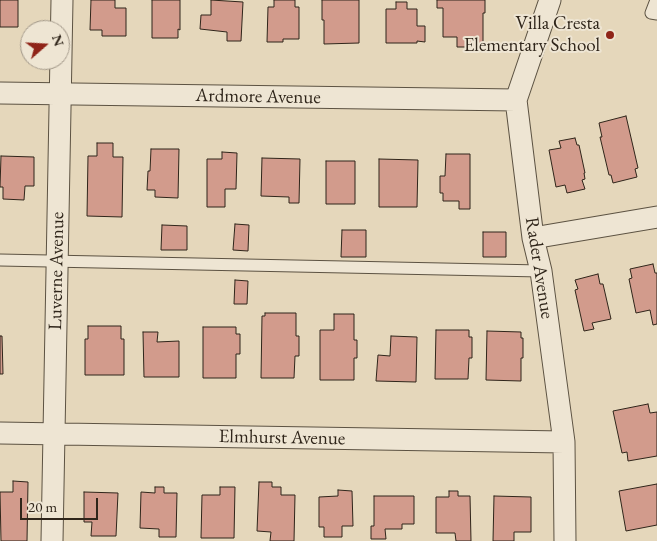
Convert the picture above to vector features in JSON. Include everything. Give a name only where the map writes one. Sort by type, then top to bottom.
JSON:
[{"type":"street","name":"Luverne Avenue","points":[[52,541],[62,0]]},
{"type":"street","name":"Rader Avenue","points":[[550,0],[516,100],[533,238],[540,271],[564,442],[566,541]]},
{"type":"street","name":"Ardmore Avenue","points":[[0,93],[516,100]]},
{"type":"street","points":[[533,238],[657,217]]},
{"type":"street","name":"Elmhurst Avenue","points":[[0,433],[564,442]]},
{"type":"lane","points":[[656,0],[651,13],[657,14]]},
{"type":"lane","points":[[0,260],[540,271]]},
{"type":"building","points":[[0,0],[18,0],[18,27],[0,27]]},
{"type":"building","points":[[91,0],[115,0],[115,8],[126,8],[126,36],[102,36],[102,30],[90,30]]},
{"type":"building","points":[[152,0],[180,0],[180,30],[178,29],[178,38],[152,38]]},
{"type":"building","points":[[211,0],[243,2],[241,41],[227,41],[227,32],[200,29],[201,15],[211,15]]},
{"type":"building","points":[[274,0],[295,0],[295,7],[299,7],[299,39],[267,42],[268,7],[274,7]]},
{"type":"building","points":[[322,0],[359,0],[359,43],[324,44]]},
{"type":"building","points":[[437,0],[485,0],[483,47],[457,47],[457,37],[443,37],[443,8],[437,8]]},
{"type":"building","points":[[396,2],[407,2],[407,9],[417,9],[417,26],[425,26],[425,42],[386,43],[386,9],[396,9]]},
{"type":"building","points":[[626,116],[638,168],[635,169],[637,177],[613,183],[611,175],[609,175],[600,137],[602,137],[599,123]]},
{"type":"building","points":[[575,138],[577,145],[579,145],[585,173],[585,179],[582,180],[585,189],[567,193],[565,185],[556,187],[549,150],[561,148],[559,141]]},
{"type":"building","points":[[97,143],[113,143],[113,157],[123,157],[122,217],[87,216],[88,156],[97,156]]},
{"type":"building","points":[[151,149],[179,149],[178,198],[155,197],[155,190],[147,190]]},
{"type":"building","points":[[222,152],[237,153],[236,189],[225,189],[225,207],[207,207],[207,159],[222,159]]},
{"type":"building","points":[[446,154],[470,154],[470,209],[459,209],[459,201],[443,201],[443,193],[440,193],[440,176],[445,176]]},
{"type":"building","points":[[1,156],[34,157],[34,186],[25,186],[24,200],[3,199],[3,187],[0,187]]},
{"type":"building","points":[[262,158],[300,159],[299,203],[289,203],[289,197],[261,196]]},
{"type":"building","points":[[379,159],[418,160],[417,207],[379,207]]},
{"type":"building","points":[[326,161],[355,161],[355,204],[326,204]]},
{"type":"building","points":[[235,224],[249,225],[248,251],[233,250]]},
{"type":"building","points":[[162,225],[187,226],[187,250],[161,250]]},
{"type":"building","points":[[342,230],[366,230],[366,257],[341,257]]},
{"type":"building","points":[[483,232],[506,232],[506,257],[483,257]]},
{"type":"building","points":[[653,264],[655,273],[657,273],[657,324],[653,325],[650,310],[636,313],[629,279],[632,278],[630,269]]},
{"type":"building","points":[[598,274],[600,284],[603,284],[611,319],[592,323],[594,329],[584,331],[575,290],[578,289],[575,280]]},
{"type":"building","points":[[235,280],[248,281],[247,304],[234,304]]},
{"type":"building","points":[[265,313],[296,313],[296,336],[299,336],[299,356],[295,356],[294,378],[261,378],[262,316],[265,316]]},
{"type":"building","points":[[334,314],[354,314],[354,340],[357,340],[357,358],[354,358],[354,380],[320,380],[320,330],[334,330]]},
{"type":"building","points":[[88,326],[121,326],[121,339],[124,339],[124,375],[85,375],[85,339],[88,339]]},
{"type":"building","points":[[203,327],[236,327],[236,334],[240,334],[240,354],[236,354],[236,378],[203,378]]},
{"type":"building","points":[[436,330],[469,330],[469,337],[472,337],[472,358],[469,358],[468,379],[435,379]]},
{"type":"building","points":[[487,331],[521,332],[521,338],[523,338],[523,358],[521,358],[521,381],[486,380]]},
{"type":"building","points":[[143,332],[158,332],[157,342],[179,341],[179,377],[144,377]]},
{"type":"building","points":[[0,336],[2,336],[3,374],[0,374]]},
{"type":"building","points":[[391,336],[417,337],[416,382],[376,381],[378,355],[390,356]]},
{"type":"building","points":[[648,404],[650,413],[657,412],[657,456],[628,461],[627,452],[622,453],[613,411]]},
{"type":"building","points":[[13,481],[28,482],[27,541],[1,541],[0,492],[13,492]]},
{"type":"building","points":[[259,482],[272,482],[272,487],[281,487],[281,495],[295,495],[294,541],[270,541],[271,532],[257,531]]},
{"type":"building","points":[[657,484],[657,525],[626,531],[619,491]]},
{"type":"building","points":[[155,487],[164,487],[164,493],[177,493],[176,537],[159,537],[159,529],[140,528],[141,492],[155,493]]},
{"type":"building","points":[[220,487],[235,487],[234,538],[201,538],[202,495],[220,495]]},
{"type":"building","points":[[338,490],[352,491],[353,526],[342,526],[342,537],[324,537],[324,527],[319,527],[319,497],[338,496]]},
{"type":"building","points":[[449,491],[458,491],[458,496],[470,496],[471,541],[456,541],[455,533],[436,533],[436,497],[449,497]]},
{"type":"building","points":[[84,492],[118,493],[116,536],[91,536],[92,522],[84,522]]},
{"type":"building","points":[[374,496],[414,496],[414,524],[402,524],[402,529],[385,529],[386,539],[371,539],[371,526],[374,526]]},
{"type":"building","points":[[494,496],[531,497],[531,532],[514,532],[514,541],[493,541]]},
{"type":"place","name":"Villa Cresta Elementary School","points":[[610,35]]}]
